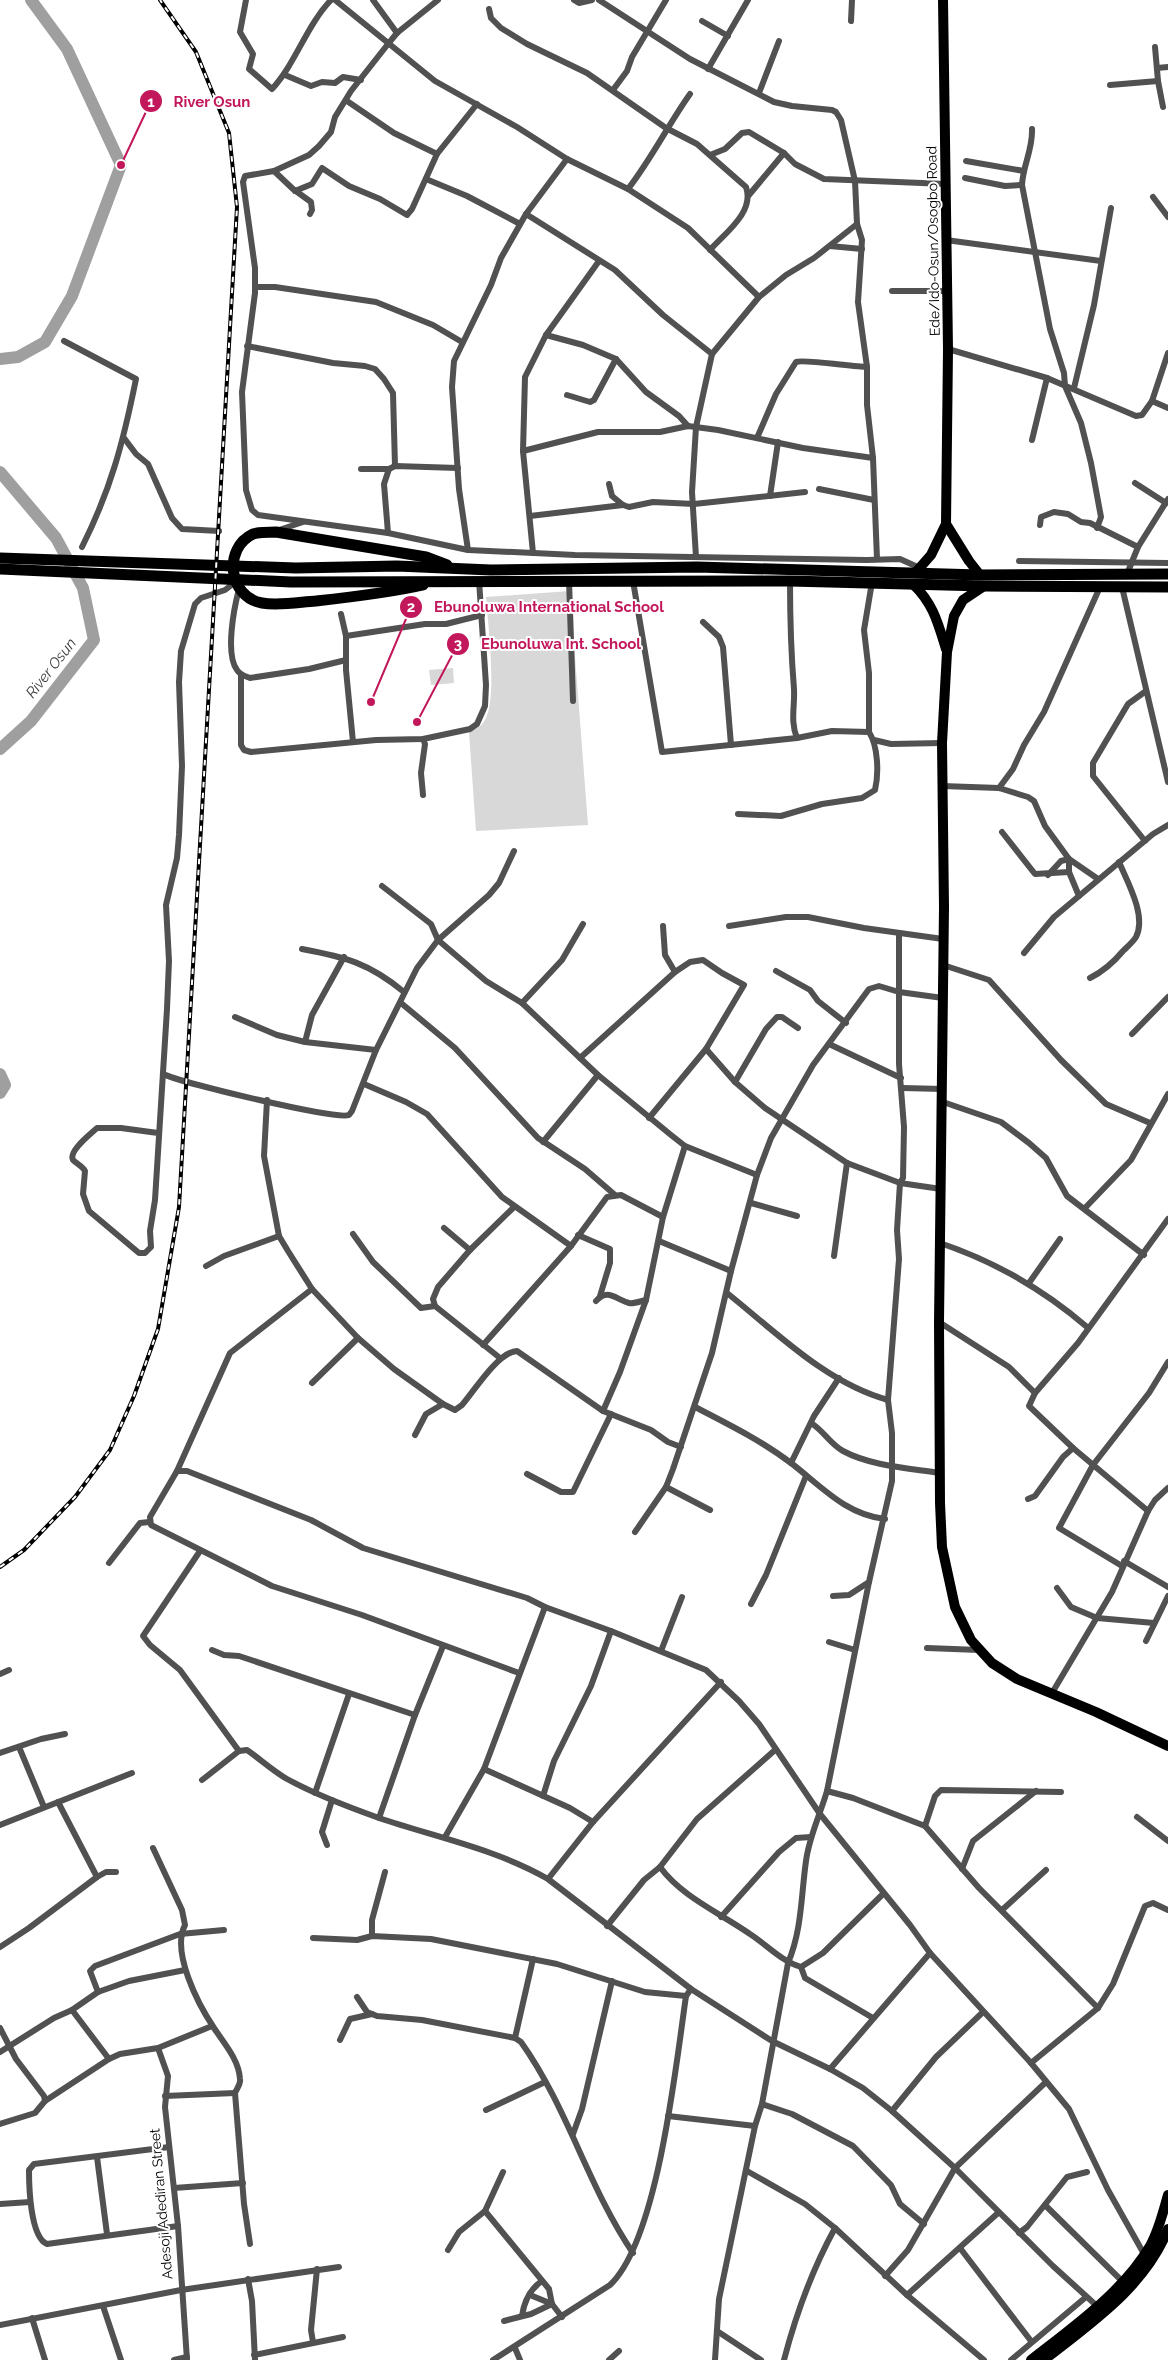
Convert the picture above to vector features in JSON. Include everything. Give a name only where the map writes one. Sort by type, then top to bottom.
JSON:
[{"type":"highway","points":[[444,581],[408,589],[296,603],[262,603],[244,596],[237,586],[234,556],[242,543],[253,534],[276,532],[426,557],[458,569]]},
{"type":"highway","points":[[0,558],[29,565]]},
{"type":"highway","points":[[0,569],[29,565],[112,567],[209,565],[520,570],[697,567],[918,570],[980,575],[1168,574]]},
{"type":"highway","points":[[112,567],[209,578],[290,582],[479,580],[790,581],[984,586],[1168,587]]},
{"type":"main road","name":"Ede/Ido-Osun/Osogbo Road","points":[[943,0],[948,349],[946,524]]},
{"type":"main road","points":[[918,570],[931,555],[946,524]]},
{"type":"main road","points":[[946,524],[980,575]]},
{"type":"main road","points":[[913,584],[928,600],[934,611],[947,652]]},
{"type":"main road","points":[[984,586],[963,600],[957,609],[947,652],[942,743],[943,1102],[940,1243],[940,1473],[941,1529],[948,1580],[955,1607],[978,1650],[992,1663],[1017,1679],[1168,1746]]},
{"type":"main road","points":[[1031,2360],[1097,2306],[1122,2281],[1144,2254],[1160,2223],[1168,2195]]},
{"type":"main road","points":[[1044,2360],[1124,2294],[1166,2244],[1168,2229]]},
{"type":"street","points":[[246,0],[240,32],[253,54],[249,69],[272,89],[285,75],[319,12],[333,0],[435,81],[477,104],[567,159],[628,188],[688,228],[759,297]]},
{"type":"street","points":[[373,0],[398,33]]},
{"type":"street","points":[[438,0],[398,33],[388,44],[351,91],[347,101],[336,114],[331,132],[319,146],[310,154],[274,171],[245,176],[243,182],[255,268],[255,287],[242,392],[246,490],[252,510],[258,514],[388,533],[468,550],[533,554],[906,560],[918,570]]},
{"type":"street","points":[[574,0],[579,3],[592,0]]},
{"type":"street","points":[[599,0],[708,69],[783,104],[836,112],[841,120],[856,181],[857,224],[860,230],[862,249],[858,302],[867,367],[867,405],[873,458],[877,559]]},
{"type":"street","points":[[613,90],[627,71],[632,57],[666,0]]},
{"type":"street","points":[[708,69],[748,0]]},
{"type":"street","points":[[851,21],[852,0]]},
{"type":"street","points":[[490,9],[489,14],[494,23],[513,36],[587,72],[666,128],[697,144],[746,187],[749,195],[748,206],[710,250]]},
{"type":"street","points":[[702,21],[728,36]]},
{"type":"street","points":[[759,93],[779,41]]},
{"type":"street","points":[[1155,47],[1156,68],[1163,107]]},
{"type":"street","points":[[1156,68],[1168,67]]},
{"type":"street","points":[[285,75],[311,86],[322,82],[335,83],[343,77],[361,80]]},
{"type":"street","points":[[343,77],[351,91]]},
{"type":"street","points":[[1110,85],[1158,81]]},
{"type":"street","points":[[628,188],[658,148],[666,128],[690,94]]},
{"type":"street","points":[[347,101],[394,133],[437,154]]},
{"type":"street","points":[[295,191],[312,184],[322,168],[349,186],[380,199],[407,215],[437,154],[477,104]]},
{"type":"street","points":[[1032,129],[1033,143],[1024,171],[1022,185],[1044,300],[1064,373],[1065,386],[1081,422],[1091,463],[1101,517],[1097,528]]},
{"type":"street","points":[[710,155],[725,149],[742,133],[749,132],[756,134],[784,153],[795,164],[824,179],[946,184]]},
{"type":"street","points":[[749,195],[784,153]]},
{"type":"street","points":[[468,550],[461,512],[452,375],[454,361],[491,285],[501,258],[520,224],[567,159]]},
{"type":"street","points":[[966,160],[1024,171]]},
{"type":"street","points":[[274,171],[295,191],[311,202],[312,210],[310,214]]},
{"type":"street","points":[[426,178],[520,224]]},
{"type":"street","points":[[965,178],[1005,186],[1022,185]]},
{"type":"street","points":[[1153,197],[1168,217]]},
{"type":"street","points":[[1074,388],[1094,305],[1112,208]]},
{"type":"street","points":[[526,214],[615,270],[663,315],[712,354]]},
{"type":"street","points":[[696,557],[692,492],[696,427],[712,354],[759,297],[786,275],[830,246],[857,224]]},
{"type":"street","points":[[946,240],[1101,260]]},
{"type":"street","points":[[830,246],[862,249]]},
{"type":"street","points":[[533,554],[523,451],[525,377],[546,335],[599,261]]},
{"type":"street","points":[[255,287],[275,287],[376,302],[433,325],[462,342]]},
{"type":"street","points":[[892,291],[947,290]]},
{"type":"street","points":[[546,335],[583,345],[616,359],[646,392],[679,416],[688,426]]},
{"type":"street","points":[[64,340],[136,379],[124,438],[112,480],[82,547]]},
{"type":"street","points":[[247,346],[375,369],[384,378],[393,393],[395,466]]},
{"type":"street","points":[[948,349],[1046,378],[1074,388],[1136,416],[1142,415],[1152,401],[1168,353]]},
{"type":"street","points":[[566,395],[590,402],[594,400],[616,359]]},
{"type":"street","points":[[757,438],[776,394],[796,362],[804,360],[829,365],[867,367]]},
{"type":"street","points":[[1032,440],[1046,378]]},
{"type":"street","points":[[1152,401],[1168,408]]},
{"type":"street","points":[[523,451],[598,432],[660,432],[688,426],[873,458]]},
{"type":"street","points":[[124,438],[136,454],[148,464],[172,518],[182,529],[219,531]]},
{"type":"street","points":[[770,496],[778,442]]},
{"type":"street","points":[[361,469],[389,469],[395,466],[458,468]]},
{"type":"street","points":[[388,533],[384,484],[389,469]]},
{"type":"street","points":[[1127,574],[1130,562],[1138,547],[1167,501],[1135,483]]},
{"type":"street","points":[[609,484],[612,496],[623,505],[629,507],[653,502],[694,504],[805,492]]},
{"type":"street","points":[[819,489],[874,500]]},
{"type":"street","points":[[530,516],[623,505]]},
{"type":"street","points":[[1040,525],[1041,517],[1054,512],[1068,514],[1138,547]]},
{"type":"street","points":[[276,532],[304,521]]},
{"type":"street","points":[[1020,561],[1168,563]]},
{"type":"street","points":[[241,675],[241,745],[244,750],[251,752],[397,738],[423,738],[470,729],[482,717],[486,686],[479,580]]},
{"type":"street","points":[[569,580],[573,701]]},
{"type":"street","points":[[633,581],[660,750],[665,753],[797,738],[844,730],[869,732]]},
{"type":"street","points":[[790,581],[791,672],[794,689],[792,715],[797,738]]},
{"type":"street","points":[[738,814],[781,816],[822,804],[862,798],[876,790],[874,740],[869,732],[869,673],[864,630],[872,582]]},
{"type":"street","points":[[158,1133],[121,1128],[97,1128],[76,1148],[72,1155],[73,1159],[85,1171],[83,1194],[90,1211],[139,1253],[145,1253],[151,1247],[150,1231],[155,1200],[169,962],[166,905],[177,858],[180,835],[182,766],[179,682],[181,650],[195,604],[201,598],[237,586],[232,642],[235,668],[241,675],[250,678],[309,669],[346,660]]},
{"type":"street","points":[[1000,788],[1013,769],[1024,744],[1044,712],[1100,587]]},
{"type":"street","points":[[1122,587],[1168,782]]},
{"type":"street","points":[[341,614],[346,636],[346,660],[353,742]]},
{"type":"street","points":[[346,636],[425,624],[446,624],[482,615]]},
{"type":"street","points":[[703,622],[719,637],[723,647],[731,745]]},
{"type":"street","points":[[1145,841],[1093,776],[1093,762],[1128,704],[1146,691]]},
{"type":"street","points":[[423,738],[425,744],[421,773],[424,795]]},
{"type":"street","points":[[874,740],[881,743],[942,743]]},
{"type":"street","points":[[875,750],[881,743]]},
{"type":"street","points":[[942,786],[1000,788],[1034,801],[1045,826],[1069,858],[1098,879]]},
{"type":"street","points":[[1024,953],[1054,917],[1145,841],[1168,825]]},
{"type":"street","points":[[1002,832],[1032,872],[1038,875],[1048,875],[1070,872]]},
{"type":"street","points":[[163,1074],[195,1085],[345,1116],[352,1112],[376,1050],[417,968],[438,940],[489,895],[499,883],[514,851]]},
{"type":"street","points":[[1069,858],[1070,872],[1079,896]]},
{"type":"street","points":[[1048,875],[1061,862],[1069,858]]},
{"type":"street","points":[[1090,978],[1102,972],[1112,963],[1136,937],[1138,931],[1135,897],[1119,862]]},
{"type":"street","points":[[382,886],[431,924],[438,940],[486,981],[522,1003],[598,1075],[685,1146],[757,1176]]},
{"type":"street","points":[[729,926],[786,916],[808,916],[900,934],[943,939]]},
{"type":"street","points":[[522,1003],[562,960],[583,924]]},
{"type":"street","points":[[663,926],[665,955],[675,972]]},
{"type":"street","points":[[715,2360],[719,2299],[755,2126],[762,2104],[788,1963],[796,1944],[799,1929],[810,1838],[827,1791],[868,1582],[884,1519],[893,1466],[888,1400],[899,1258],[897,1230],[904,1127],[899,992],[900,934]]},
{"type":"street","points":[[302,950],[344,957],[374,970],[404,992]]},
{"type":"street","points":[[305,1042],[312,1015],[344,957]]},
{"type":"street","points":[[580,1058],[675,972],[700,958],[744,985],[706,1049],[649,1118]]},
{"type":"street","points":[[943,965],[989,980],[1061,1060],[1106,1104],[1150,1123]]},
{"type":"street","points":[[776,971],[810,990],[818,1000],[846,1023]]},
{"type":"street","points":[[635,1532],[666,1487],[712,1353],[731,1271],[757,1176],[771,1138],[808,1073],[869,989],[880,986],[899,992],[943,998]]},
{"type":"street","points":[[1132,1034],[1168,997]]},
{"type":"street","points":[[401,1003],[455,1048],[504,1100],[526,1127],[543,1142],[585,1169],[615,1195]]},
{"type":"street","points":[[735,1082],[766,1029],[777,1017],[782,1016],[798,1028]]},
{"type":"street","points":[[235,1017],[277,1035],[305,1042],[376,1050]]},
{"type":"street","points":[[829,1044],[901,1078]]},
{"type":"street","points":[[706,1049],[735,1082],[781,1120],[847,1163],[864,1172],[900,1183],[941,1189]]},
{"type":"street","points":[[543,1142],[598,1075]]},
{"type":"street","points":[[364,1084],[406,1102],[427,1114],[485,1179],[514,1207],[571,1246]]},
{"type":"street","points":[[902,1088],[943,1088]]},
{"type":"street","points":[[1085,1208],[1131,1160],[1150,1123],[1168,1094]]},
{"type":"street","points":[[267,1100],[264,1156],[279,1236],[312,1289],[358,1338],[394,1369],[443,1404],[455,1410],[500,1358],[512,1351],[521,1353],[603,1411],[651,1430],[668,1442],[681,1447]]},
{"type":"street","points":[[943,1102],[1001,1122],[1029,1143],[1046,1158],[1067,1196],[1144,1255]]},
{"type":"street","points":[[603,1411],[620,1372],[646,1300],[663,1217],[685,1146]]},
{"type":"street","points":[[834,1256],[847,1163]]},
{"type":"street","points":[[483,1345],[571,1246],[607,1197],[615,1195],[632,1199],[663,1217]]},
{"type":"street","points":[[751,1203],[797,1216]]},
{"type":"street","points":[[500,1358],[435,1306],[433,1298],[438,1287],[470,1250],[514,1207]]},
{"type":"street","points":[[1148,1511],[1029,1408],[1035,1393],[1078,1343],[1087,1327],[1144,1255],[1168,1219]]},
{"type":"street","points":[[444,1228],[470,1250]]},
{"type":"street","points":[[353,1234],[373,1262],[421,1308],[435,1306]]},
{"type":"street","points":[[578,1235],[610,1249],[610,1263],[598,1299],[614,1295],[629,1303],[646,1300]]},
{"type":"street","points":[[206,1266],[224,1256],[279,1236]]},
{"type":"street","points":[[1029,1283],[1060,1239]]},
{"type":"street","points":[[659,1241],[731,1271]]},
{"type":"street","points":[[940,1243],[970,1254],[1029,1283],[1062,1306],[1087,1327]]},
{"type":"street","points":[[149,1522],[177,1471],[230,1352],[312,1289]]},
{"type":"street","points":[[727,1292],[810,1359],[859,1390],[888,1400]]},
{"type":"street","points":[[940,1322],[1009,1367],[1035,1393]]},
{"type":"street","points":[[312,1383],[358,1338]]},
{"type":"street","points":[[1168,1362],[1149,1393],[1093,1465],[1060,1528],[1168,1587]]},
{"type":"street","points":[[791,1463],[811,1424],[839,1378]]},
{"type":"street","points":[[415,1435],[426,1414],[443,1404]]},
{"type":"street","points":[[695,1407],[751,1437],[791,1463],[818,1487],[861,1514],[884,1519]]},
{"type":"street","points":[[527,1474],[561,1492],[573,1492],[611,1414]]},
{"type":"street","points":[[811,1424],[819,1428],[843,1451],[893,1466],[940,1473]]},
{"type":"street","points":[[1028,1499],[1034,1496],[1063,1457],[1073,1448]]},
{"type":"street","points":[[177,1471],[187,1471],[311,1520],[363,1548],[527,1598],[545,1607],[662,1651],[706,1670],[721,1682],[759,1724],[820,1814],[910,1925],[930,1953],[1031,2063],[1069,2110],[1108,2190],[1144,2254]]},
{"type":"street","points":[[751,1604],[766,1575],[806,1476]]},
{"type":"street","points":[[666,1487],[710,1510]]},
{"type":"street","points":[[1052,1693],[1112,1592],[1123,1563],[1148,1511],[1155,1500],[1168,1488]]},
{"type":"street","points":[[149,1522],[151,1525],[200,1551],[272,1586],[362,1615],[519,1673]]},
{"type":"street","points":[[109,1563],[140,1523],[149,1522]]},
{"type":"street","points":[[200,1551],[143,1636],[150,1645],[180,1670],[239,1751]]},
{"type":"street","points":[[833,1596],[849,1594],[868,1582]]},
{"type":"street","points":[[1057,1588],[1070,1607],[1097,1618],[1154,1623]]},
{"type":"street","points":[[1146,1641],[1168,1596]]},
{"type":"street","points":[[662,1651],[682,1597]]},
{"type":"street","points":[[445,1837],[484,1770],[545,1607]]},
{"type":"street","points":[[543,1796],[554,1761],[591,1686],[610,1631]]},
{"type":"street","points":[[829,1642],[855,1650]]},
{"type":"street","points":[[379,1818],[415,1715],[444,1646]]},
{"type":"street","points":[[927,1648],[978,1650]]},
{"type":"street","points":[[212,1650],[224,1656],[238,1656],[415,1715]]},
{"type":"street","points":[[0,1674],[9,1670]]},
{"type":"street","points":[[548,1879],[593,1822],[721,1682]]},
{"type":"street","points":[[315,1793],[349,1694]]},
{"type":"street","points":[[0,1753],[65,1734]]},
{"type":"street","points":[[19,1747],[44,1807]]},
{"type":"street","points":[[202,1780],[239,1751],[247,1750],[286,1778],[315,1793],[379,1818],[445,1837],[529,1868],[548,1879],[607,1926],[636,1944],[691,1989],[772,2042],[830,2069],[863,2088],[892,2111],[955,2168],[998,2212],[1097,2306]]},
{"type":"street","points":[[607,1926],[644,1880],[660,1867],[696,1819],[776,1750]]},
{"type":"street","points":[[484,1770],[570,1808],[593,1822]]},
{"type":"street","points":[[0,1825],[132,1773]]},
{"type":"street","points":[[925,1826],[935,1796],[941,1790],[1061,1792]]},
{"type":"street","points":[[827,1791],[853,1798],[925,1826],[962,1869],[1015,1925],[1098,2008]]},
{"type":"street","points":[[962,1869],[974,1841],[1036,1791]]},
{"type":"street","points":[[327,1845],[322,1832],[332,1800]]},
{"type":"street","points":[[58,1802],[97,1877]]},
{"type":"street","points":[[1137,1816],[1168,1841]]},
{"type":"street","points":[[721,1917],[780,1852],[796,1838],[810,1838]]},
{"type":"street","points":[[153,1848],[182,1910],[185,1925],[180,1934],[185,1970],[212,2026],[233,2057],[237,2067],[240,2084],[235,2093],[250,2244]]},
{"type":"street","points":[[660,1867],[668,1878],[721,1917],[748,1932],[788,1963],[801,1967],[823,1953],[883,1894]]},
{"type":"street","points":[[1002,1910],[1046,1870]]},
{"type":"street","points":[[0,1947],[29,1928],[97,1877],[106,1872],[116,1872]]},
{"type":"street","points":[[372,1936],[372,1920],[385,1872]]},
{"type":"street","points":[[1031,2063],[1098,2008],[1113,1984],[1145,1906],[1153,1903],[1168,1910]]},
{"type":"street","points":[[98,1992],[90,1971],[95,1966],[180,1934],[224,1930]]},
{"type":"street","points":[[313,1938],[357,1940],[372,1936],[431,1940],[533,1959],[580,1970],[645,1992],[686,1996]]},
{"type":"street","points":[[830,2069],[930,1953]]},
{"type":"street","points":[[516,2038],[533,1959]]},
{"type":"street","points":[[801,1967],[805,1978],[873,2018]]},
{"type":"street","points":[[0,2052],[54,2018],[72,2010],[98,1992],[129,1981],[185,1970]]},
{"type":"street","points":[[573,2134],[582,2109],[612,1981]]},
{"type":"street","points":[[493,2360],[610,2286],[619,2277],[633,2253],[650,2196],[668,2116],[686,1996],[691,1989]]},
{"type":"street","points":[[357,1997],[372,2014]]},
{"type":"street","points":[[72,2010],[109,2059]]},
{"type":"street","points":[[892,2111],[936,2057],[983,2012]]},
{"type":"street","points":[[340,2040],[350,2019],[372,2014],[450,2024],[516,2038],[526,2049],[545,2082],[573,2134],[602,2201],[633,2253]]},
{"type":"street","points":[[0,2124],[35,2113],[45,2101],[109,2059],[120,2054],[158,2048],[212,2026]]},
{"type":"street","points":[[0,2028],[8,2047],[44,2096],[45,2101]]},
{"type":"street","name":"Adesoji Adediran Street","points":[[158,2048],[168,2076],[165,2096],[178,2226],[187,2358]]},
{"type":"street","points":[[486,2110],[545,2082]]},
{"type":"street","points":[[885,2276],[908,2250],[955,2168],[1046,2082]]},
{"type":"street","points":[[165,2096],[196,2096],[203,2092],[235,2093]]},
{"type":"street","points":[[762,2104],[792,2114],[852,2146],[892,2185],[900,2204],[924,2224]]},
{"type":"street","points":[[668,2116],[755,2126]]},
{"type":"street","points":[[169,2147],[31,2166],[30,2202],[39,2238],[46,2244],[107,2234],[178,2226]]},
{"type":"street","points":[[97,2158],[107,2234]]},
{"type":"street","points":[[747,2171],[805,2204],[835,2228],[885,2276],[984,2360]]},
{"type":"street","points":[[448,2250],[459,2232],[486,2211],[503,2172]]},
{"type":"street","points":[[1019,2232],[1045,2205],[1067,2177],[1087,2172]]},
{"type":"street","points":[[174,2188],[243,2183]]},
{"type":"street","points":[[0,2204],[30,2202]]},
{"type":"street","points":[[1045,2205],[1122,2281]]},
{"type":"street","points":[[486,2211],[549,2289],[552,2304],[562,2318]]},
{"type":"street","points":[[907,2295],[998,2212]]},
{"type":"street","points":[[784,2360],[801,2303],[823,2250],[835,2228]]},
{"type":"street","points":[[960,2248],[1031,2341]]},
{"type":"street","points":[[0,2325],[181,2290],[339,2267]]},
{"type":"street","points":[[313,2342],[311,2330],[317,2269]]},
{"type":"street","points":[[248,2279],[252,2301],[254,2357],[313,2342],[343,2337]]},
{"type":"street","points":[[522,2316],[524,2304],[542,2281]]},
{"type":"street","points":[[530,2295],[552,2304]]},
{"type":"street","points":[[1011,2360],[1031,2341],[1086,2297]]},
{"type":"street","points":[[504,2321],[552,2304]]},
{"type":"street","points":[[103,2306],[121,2360]]},
{"type":"street","points":[[32,2318],[45,2360]]},
{"type":"street","points":[[717,2331],[761,2360]]},
{"type":"street","points":[[514,2348],[520,2360]]},
{"type":"street","points":[[609,2360],[619,2351]]},
{"type":"street","points":[[174,2360],[187,2358]]},
{"type":"shaded area","points":[[570,591],[588,825],[476,831],[469,732],[477,728],[486,718],[491,694],[491,659],[486,597]]},
{"type":"shaded area","points":[[453,668],[454,683],[431,685],[429,670]]},
{"type":"waterway","name":"River Osun","points":[[0,359],[18,357],[45,342],[72,296],[121,165],[67,49],[31,0]]},
{"type":"waterway","name":"River Osun","points":[[0,472],[56,538],[83,588],[94,640],[31,721],[0,749]]},
{"type":"waterway","name":"River Osun","points":[[0,1074],[5,1085],[0,1093]]},
{"type":"railway","points":[[0,1567],[24,1550],[75,1497],[110,1450],[134,1396],[158,1329],[179,1207],[237,207],[229,133],[196,52],[160,0]]},
{"type":"place","name":"River Osun","points":[[121,165]]},
{"type":"place","name":"Ebunoluwa International School","points":[[371,702]]},
{"type":"place","name":"Ebunoluwa Int. School","points":[[417,722]]}]
